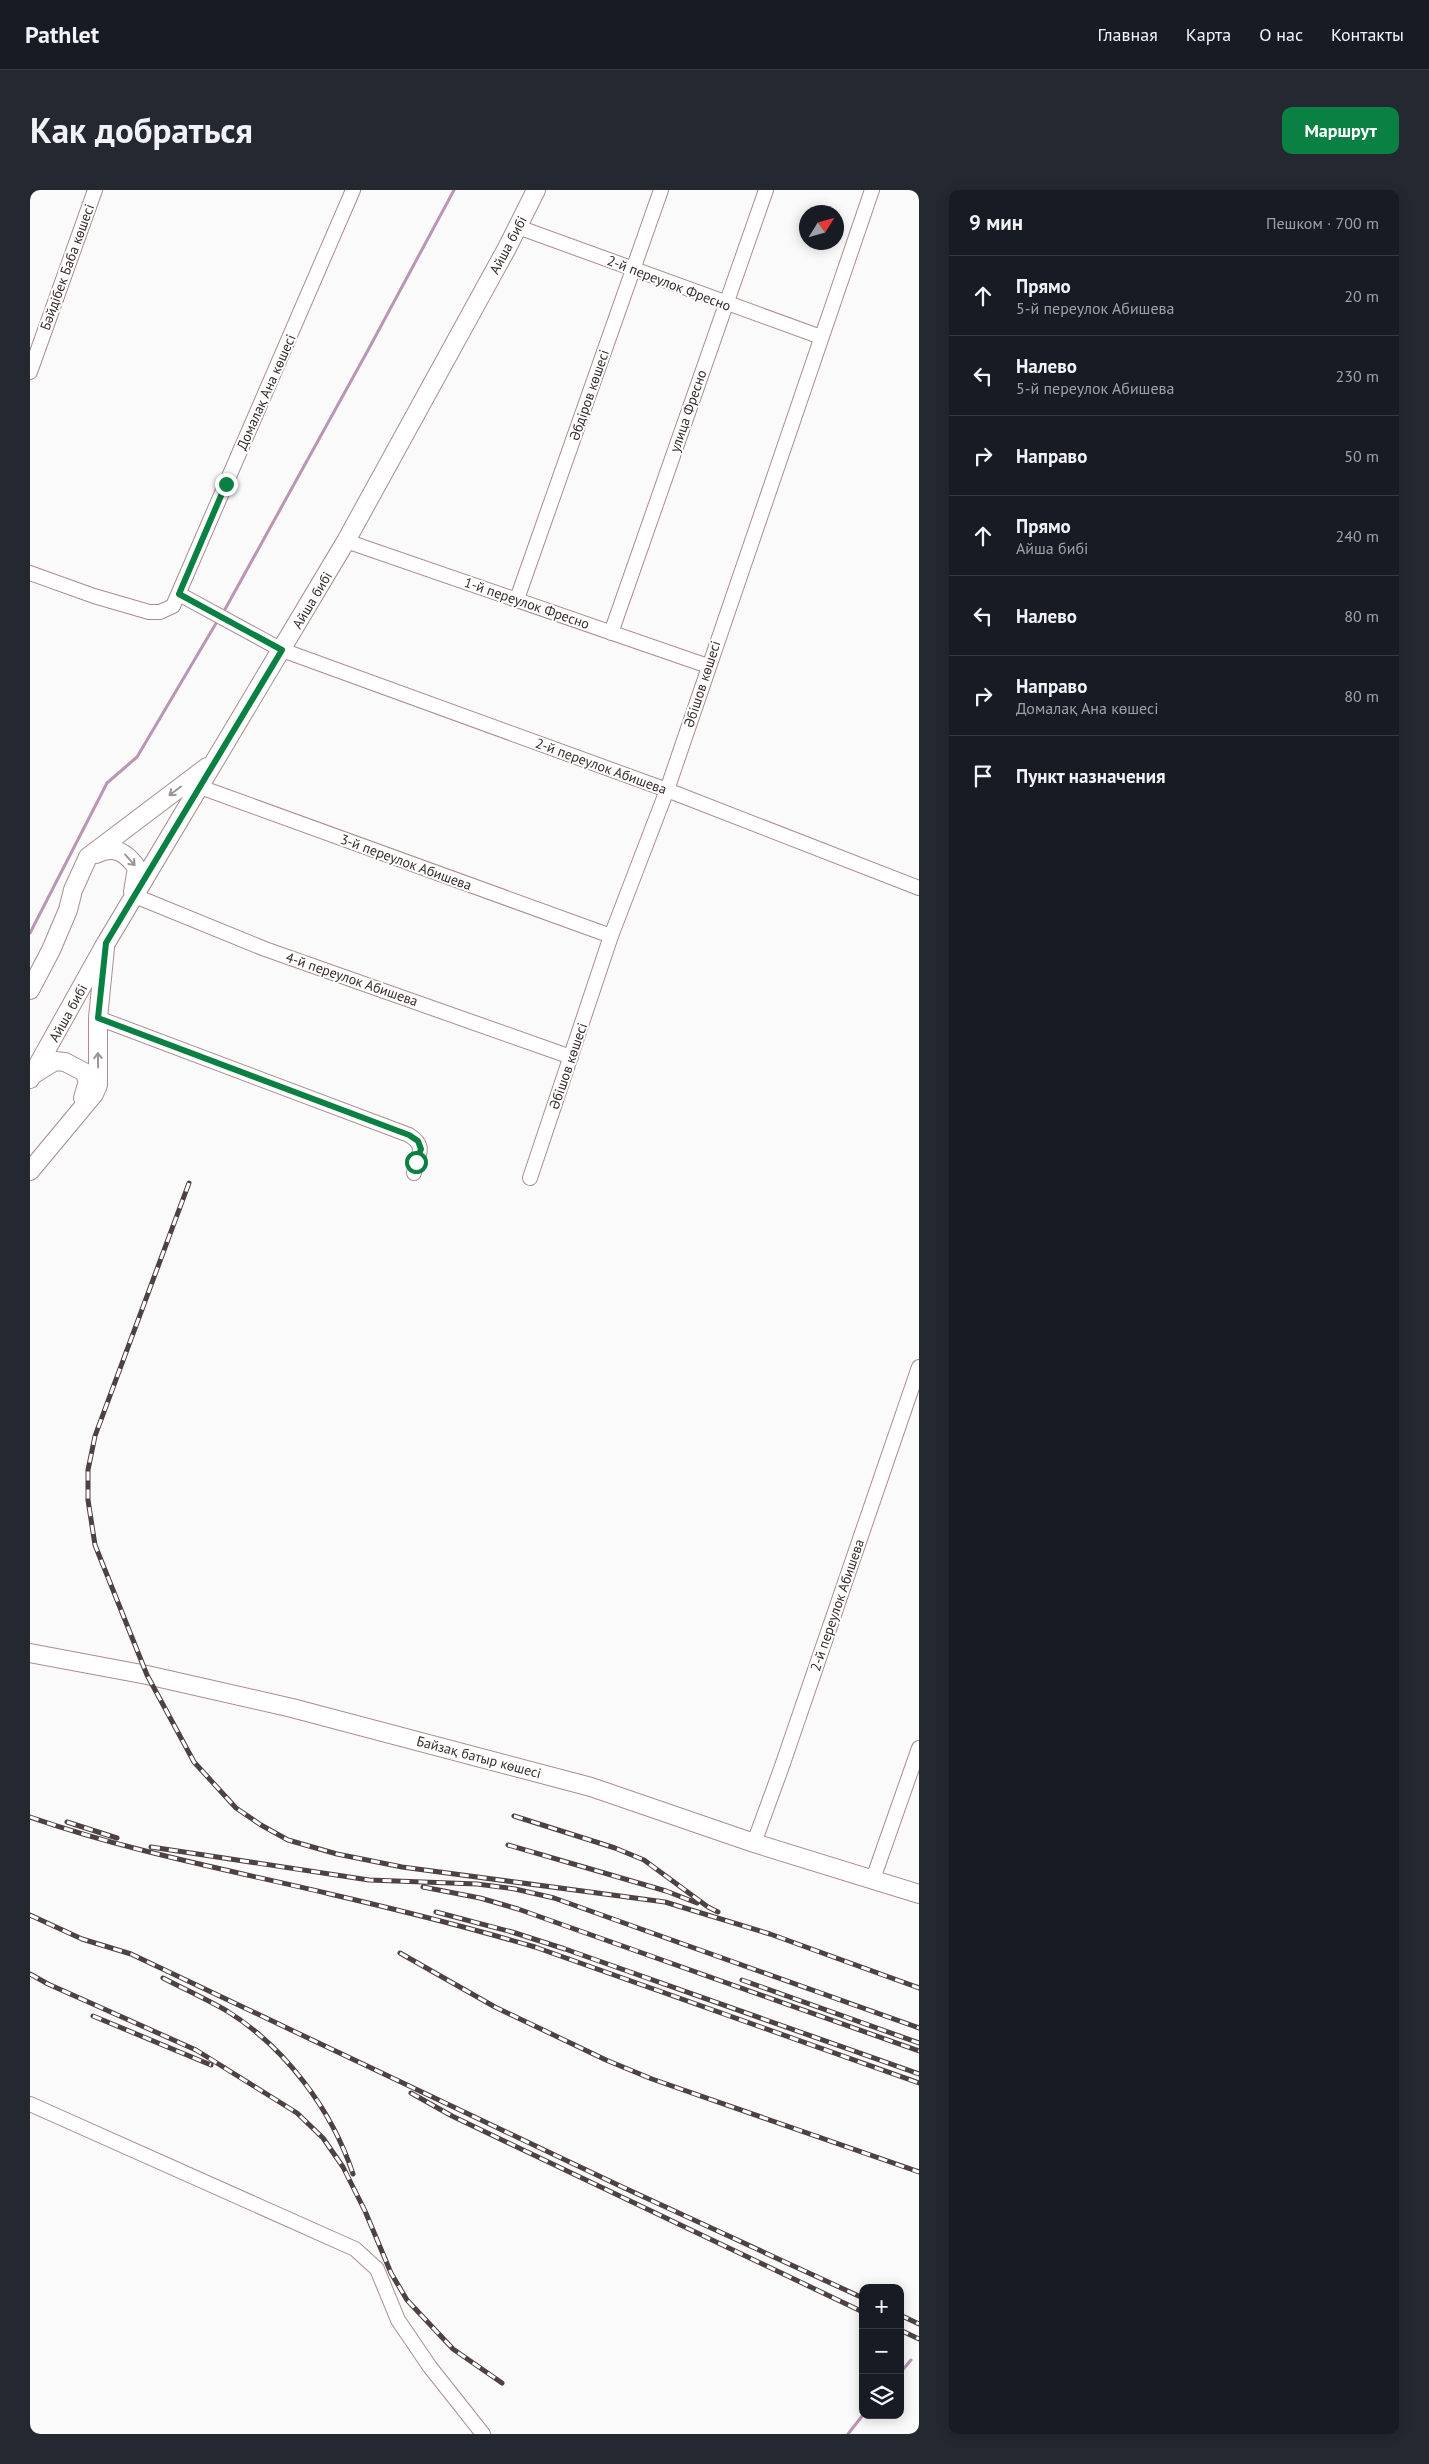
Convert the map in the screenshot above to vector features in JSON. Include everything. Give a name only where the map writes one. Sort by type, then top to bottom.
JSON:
[{"type":"main road","name":"Айша бибі","points":[[32,1077],[106,943],[346,541],[518,227],[536,190]]},
{"type":"main road","points":[[30,990],[51,950],[68,910],[73,890],[88,857],[214,762]]},
{"type":"main road","points":[[88,857],[106,849],[115,849],[130,859],[137,868],[132,900]]},
{"type":"main road","points":[[30,1171],[94,1094],[98,1085],[98,1018],[106,943]]},
{"type":"main road","points":[[32,1077],[55,1061],[65,1062],[84,1072],[88,1081],[86,1093],[74,1118]]},
{"type":"main road","name":"Байзақ батыр көшесі","points":[[30,1653],[148,1675],[292,1708],[590,1787],[754,1843],[919,1894]]},
{"type":"street","name":"Бәйдібек Баба көшесі","points":[[30,372],[95,190]]},
{"type":"street","name":"Домалақ Ана көшесі","points":[[179,594],[353,190]]},
{"type":"street","name":"Әбдіров көшесі","points":[[517,599],[661,190]]},
{"type":"street","name":"улица Фресно","points":[[611,633],[766,190]]},
{"type":"street","name":"Әбішов көшесі","points":[[530,1178],[611,936],[667,790],[872,190]]},
{"type":"street","name":"2-й переулок Фресно","points":[[518,227],[821,337]]},
{"type":"street","name":"1-й переулок Фресно","points":[[346,541],[708,666]]},
{"type":"street","points":[[30,573],[94,596],[149,612],[160,612],[173,606],[179,594]]},
{"type":"street","name":"2-й переулок Абишева","points":[[179,594],[282,650],[667,790],[919,888]]},
{"type":"street","name":"3-й переулок Абишева","points":[[200,787],[611,936]]},
{"type":"street","name":"4-й переулок Абишева","points":[[132,900],[571,1057]]},
{"type":"street","points":[[98,1018],[409,1135],[418,1141],[421,1149],[414,1173]]},
{"type":"street","name":"2-й переулок Абишева","points":[[754,1843],[782,1769],[919,1367]]},
{"type":"street","points":[[874,1880],[919,1748]]},
{"type":"street","points":[[30,2104],[355,2249],[377,2269],[398,2320],[430,2367],[483,2434]]},
{"type":"waterway","points":[[223,613],[454,190]]},
{"type":"waterway","points":[[30,933],[107,783],[137,757],[218,620]]},
{"type":"waterway","points":[[904,2368],[911,2360]]},
{"type":"waterway","points":[[848,2434],[860,2419]]},
{"type":"railway","points":[[189,1183],[95,1436],[88,1470],[88,1500],[95,1545],[147,1675],[194,1762],[236,1808],[288,1840],[337,1854],[402,1867],[665,1902],[770,1934],[919,1988]]},
{"type":"railway","points":[[514,1816],[615,1848],[644,1860],[708,1907],[718,1912]]},
{"type":"railway","points":[[30,1817],[141,1850],[330,1894],[535,1947],[919,2083]]},
{"type":"railway","points":[[67,1822],[117,1838]]},
{"type":"railway","points":[[508,1845],[666,1891],[697,1903]]},
{"type":"railway","points":[[151,1847],[369,1880],[477,1884],[515,1889],[554,1898],[919,2028]]},
{"type":"railway","points":[[423,1887],[480,1898],[518,1909],[919,2051]]},
{"type":"railway","points":[[436,1912],[512,1932],[565,1949],[919,2074]]},
{"type":"railway","points":[[30,1915],[82,1939],[131,1954],[618,2185],[859,2296]]},
{"type":"railway","points":[[400,1953],[495,2007],[606,2060],[652,2079],[919,2172]]},
{"type":"railway","points":[[30,1974],[48,1984],[196,2050],[297,2113],[323,2138],[343,2167],[365,2211],[391,2273],[407,2300],[453,2349],[502,2383]]},
{"type":"railway","points":[[163,1978],[227,2011],[248,2026],[287,2062],[304,2082],[333,2127],[353,2174]]},
{"type":"railway","points":[[742,1980],[919,2043]]},
{"type":"railway","points":[[93,2016],[211,2065]]},
{"type":"railway","points":[[411,2093],[452,2116],[859,2310]]},
{"type":"railway","points":[[904,2317],[919,2324]]},
{"type":"railway","points":[[904,2332],[919,2339]]},
{"type":"route","points":[[226,484],[179,594],[282,650],[106,943],[98,1018],[409,1135],[418,1141],[421,1149],[416,1162]]}]
